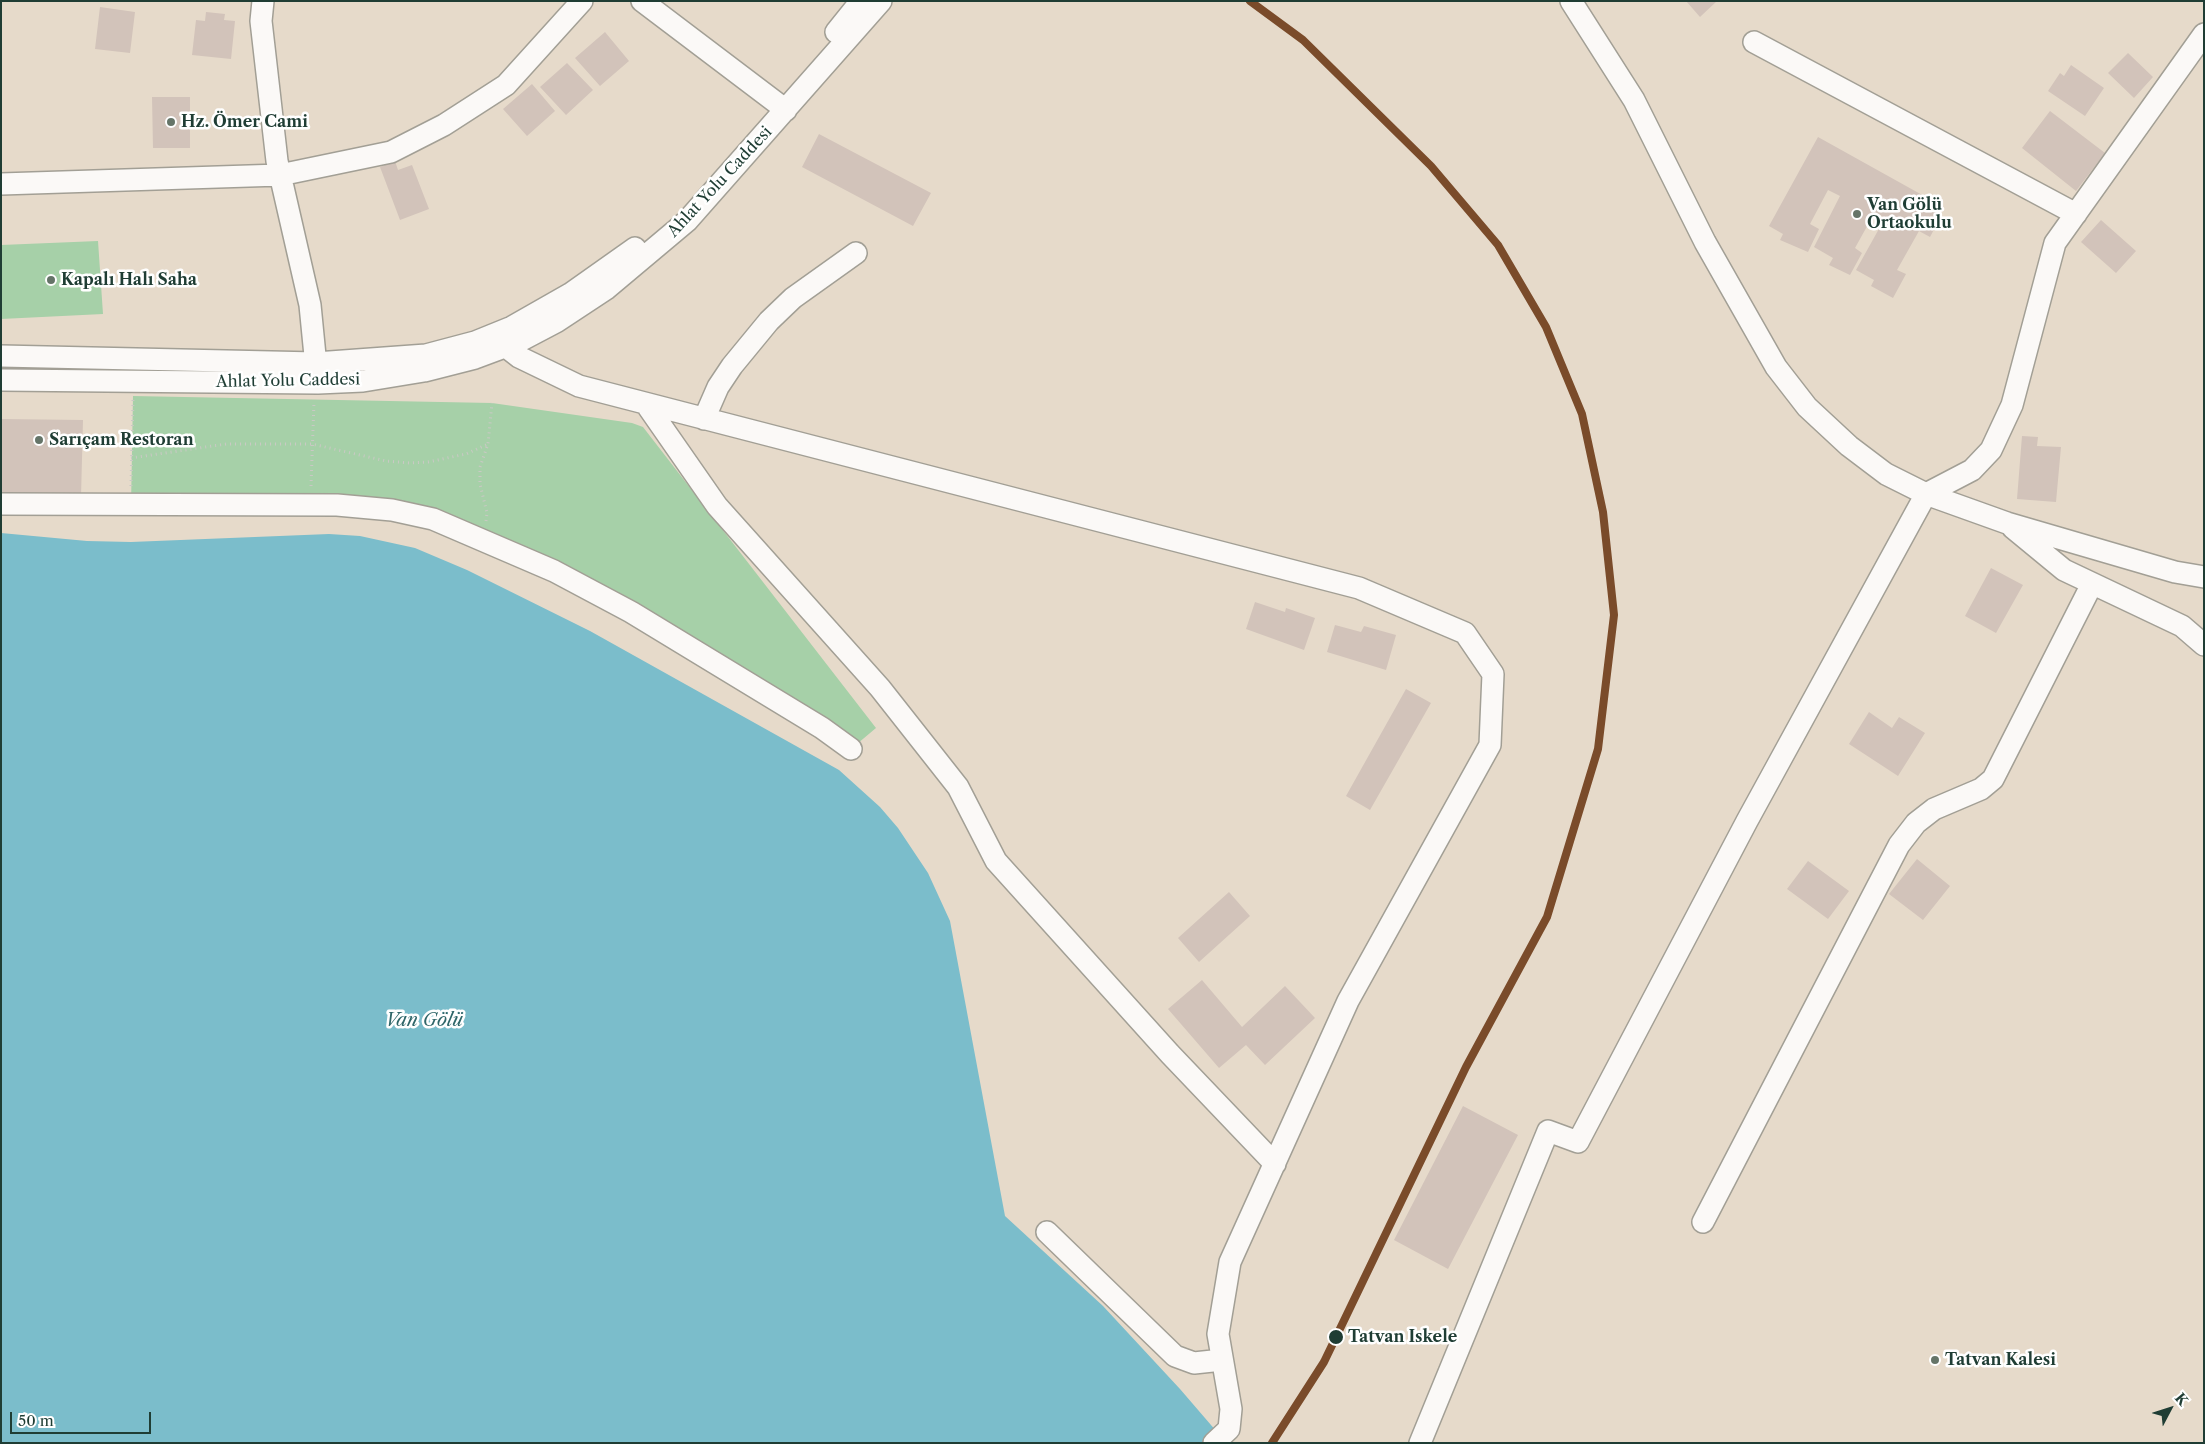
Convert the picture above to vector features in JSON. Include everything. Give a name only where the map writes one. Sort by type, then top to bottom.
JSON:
[{"type":"street","points":[[263,1],[261,21],[280,175],[310,305],[316,383]]},
{"type":"street","points":[[1,184],[280,175],[391,152],[444,125],[506,85],[582,1]]},
{"type":"street","points":[[642,1],[781,106]]},
{"type":"street","name":"Ahlat Yolu Caddesi","points":[[781,106],[861,1]]},
{"type":"street","name":"Ahlat Yolu Caddesi","points":[[1,380],[316,383],[426,355],[499,341],[512,327],[570,294],[648,237],[687,202],[881,1]]},
{"type":"street","points":[[1571,1],[1634,100],[1705,242],[1776,367],[1807,407],[1848,446],[1886,474],[1926,494],[2007,522],[2175,572],[2204,577]]},
{"type":"street","points":[[1420,1443],[1548,1131],[1578,1142],[1748,821],[1926,494],[1972,470],[1991,450],[2012,405],[2055,243],[2204,34]]},
{"type":"street","points":[[1754,42],[2076,214]]},
{"type":"street","points":[[704,419],[718,387],[769,321],[793,298],[856,253]]},
{"type":"street","points":[[499,341],[519,357],[579,386],[1359,588],[1465,634],[1492,674],[1490,745],[1348,1001],[1230,1262],[1218,1334],[1231,1409],[1229,1428],[1214,1443]]},
{"type":"street","name":"Ahlat Yolu Caddesi","points":[[1,356],[83,358],[316,383]]},
{"type":"street","points":[[83,358],[84,381]]},
{"type":"street","points":[[646,404],[717,506],[880,688],[958,787],[996,861],[1170,1054],[1275,1164]]},
{"type":"street","points":[[1,504],[365,506],[433,519],[554,571],[631,612],[822,728],[851,749]]},
{"type":"street","points":[[2007,522],[2064,570],[2182,626],[2204,645]]},
{"type":"street","points":[[1703,1222],[1900,845],[1916,823],[1934,809],[1981,789],[1993,779],[2092,584]]},
{"type":"street","points":[[1047,1232],[1175,1356],[1194,1362],[1222,1360]]},
{"type":"path","points":[[311,505],[316,383]]},
{"type":"path","points":[[130,506],[133,396]]},
{"type":"path","points":[[474,535],[488,518],[480,484],[480,467],[488,444],[492,403]]},
{"type":"path","points":[[131,458],[226,444],[312,444],[386,462],[410,463],[428,462],[466,454],[488,444]]},
{"type":"green space","name":"Kapalı Halı Saha","points":[[98,241],[103,314],[1,319],[1,245]]},
{"type":"green space","points":[[133,396],[492,403],[632,423],[643,427],[876,728],[851,749],[748,681],[433,519],[131,506]]},
{"type":"water","name":"Van Gölü","points":[[1,533],[87,541],[131,542],[329,534],[360,536],[415,548],[467,570],[590,631],[839,770],[880,807],[898,828],[928,873],[950,921],[1005,1216],[1103,1306],[1217,1432],[1205,1443],[1,1443]]},
{"type":"building","points":[[1686,1],[1717,1],[1700,17]]},
{"type":"building","points":[[100,7],[135,12],[130,53],[95,49]]},
{"type":"building","points":[[206,12],[225,14],[224,20],[235,21],[231,59],[192,55],[196,20],[205,21]]},
{"type":"building","points":[[605,32],[629,61],[600,86],[575,58]]},
{"type":"building","points":[[2128,53],[2153,77],[2134,98],[2108,73]]},
{"type":"building","points":[[567,63],[593,90],[566,115],[540,87]]},
{"type":"building","points":[[2071,65],[2104,88],[2085,116],[2048,91],[2060,73],[2064,76]]},
{"type":"building","points":[[532,84],[555,111],[527,136],[503,109]]},
{"type":"building","name":"Hz. Ömer Cami","points":[[152,97],[190,97],[190,148],[153,148]]},
{"type":"building","points":[[2050,111],[2105,153],[2076,191],[2022,148]]},
{"type":"building","points":[[819,134],[931,193],[913,226],[802,167]]},
{"type":"building","points":[[1818,137],[1942,206],[1934,221],[1938,222],[1930,237],[1919,231],[1897,270],[1906,274],[1893,298],[1871,286],[1874,280],[1856,270],[1885,218],[1875,212],[1855,248],[1862,253],[1850,275],[1829,265],[1833,258],[1814,247],[1840,196],[1828,190],[1810,224],[1819,229],[1808,252],[1780,240],[1783,234],[1769,226]]},
{"type":"building","points":[[395,161],[398,170],[412,165],[429,209],[400,220],[380,167]]},
{"type":"building","points":[[2101,220],[2136,251],[2116,273],[2081,242]]},
{"type":"building","points":[[1,419],[83,420],[81,497],[1,496]]},
{"type":"building","points":[[2022,436],[2038,437],[2037,446],[2061,447],[2056,502],[2017,499]]},
{"type":"building","points":[[1991,568],[2023,585],[1996,633],[1965,616]]},
{"type":"building","points":[[1255,602],[1285,612],[1286,608],[1315,618],[1304,650],[1246,629]]},
{"type":"building","points":[[1335,625],[1361,632],[1364,626],[1396,635],[1386,670],[1327,652]]},
{"type":"building","points":[[1406,689],[1431,703],[1370,810],[1346,796]]},
{"type":"building","points":[[1869,712],[1892,728],[1899,717],[1925,733],[1898,776],[1849,744]]},
{"type":"building","points":[[1917,859],[1950,886],[1923,920],[1889,894]]},
{"type":"building","points":[[1808,861],[1849,891],[1828,919],[1787,889]]},
{"type":"building","points":[[1229,892],[1250,916],[1199,962],[1178,938]]},
{"type":"building","points":[[1202,980],[1242,1027],[1285,986],[1315,1018],[1265,1065],[1246,1045],[1219,1068],[1168,1009]]},
{"type":"building","points":[[1463,1106],[1518,1135],[1448,1269],[1394,1240]]},
{"type":"transit line","points":[[1250,1],[1303,40],[1431,166],[1498,245],[1546,327],[1582,414],[1603,512],[1614,615],[1598,749],[1547,917],[1466,1067],[1324,1362],[1272,1443]]},
{"type":"place","name":"Hz. Ömer Cami","points":[[171,122]]},
{"type":"place","name":"Van Gölü Ortaokulu","points":[[1857,214]]},
{"type":"place","name":"Kapalı Halı Saha","points":[[51,280]]},
{"type":"place","name":"Sarıçam Restoran","points":[[39,440]]},
{"type":"place","name":"Tatvan Iskele","points":[[1336,1337]]},
{"type":"place","name":"Tatvan Kalesi","points":[[1935,1360]]}]
